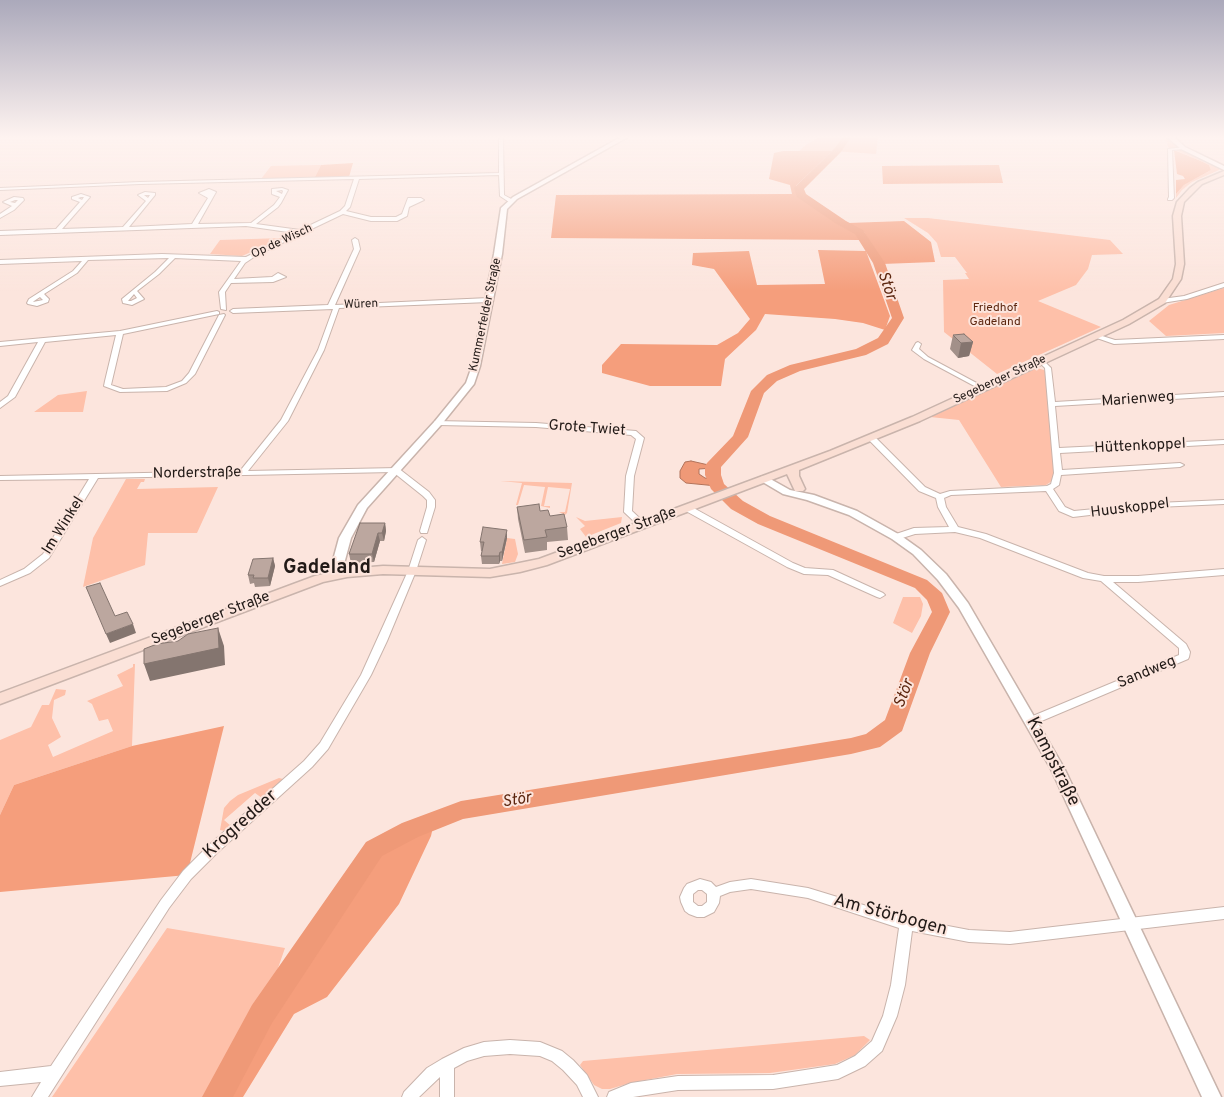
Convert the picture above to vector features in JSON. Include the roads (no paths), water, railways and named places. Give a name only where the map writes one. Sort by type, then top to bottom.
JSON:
[{"type":"main road","name":"Segeberger Straße","points":[[0,699],[296,587],[335,575],[360,571],[490,573],[520,568],[643,525],[872,438],[1096,336],[1142,314],[1162,301],[1177,279],[1180,264],[1177,216],[1181,202],[1193,188]]},
{"type":"main road","points":[[793,469],[792,476],[799,489]]},
{"type":"street","points":[[0,190],[39,188]]},
{"type":"street","points":[[342,212],[347,207],[353,188]]},
{"type":"street","points":[[501,188],[502,196],[511,201],[534,188]]},
{"type":"street","points":[[1170,199],[1172,198],[1171,188]]},
{"type":"street","points":[[253,224],[276,206],[283,196]]},
{"type":"street","points":[[194,226],[211,198]]},
{"type":"street","points":[[125,228],[148,200]]},
{"type":"street","name":"Kummerfelder Straße","points":[[335,575],[343,543],[356,516],[465,392],[473,377],[498,254],[503,210],[511,201]]},
{"type":"street","points":[[57,231],[83,202]]},
{"type":"street","points":[[0,216],[15,205]]},
{"type":"street","points":[[342,212],[372,219],[397,219],[404,216],[407,206]]},
{"type":"street","name":"Op de Wisch","points":[[120,333],[108,386],[122,391],[167,389],[184,382],[192,374],[221,312],[222,296],[229,281],[246,259],[342,212]]},
{"type":"street","points":[[0,233],[253,224],[302,232]]},
{"type":"street","points":[[242,473],[284,421],[321,350],[334,306],[357,249],[355,240]]},
{"type":"street","points":[[0,269],[3,262],[87,258],[174,256],[246,259]]},
{"type":"street","points":[[134,291],[157,273],[174,256]]},
{"type":"street","points":[[41,294],[75,272],[87,258]]},
{"type":"street","name":"Op de Wisch","points":[[229,281],[272,280]]},
{"type":"street","points":[[1162,301],[1185,298],[1224,285]]},
{"type":"street","name":"Würen","points":[[221,312],[230,314],[233,311],[489,300]]},
{"type":"street","points":[[0,344],[120,333],[221,312]]},
{"type":"street","points":[[1096,336],[1114,342],[1224,337]]},
{"type":"street","points":[[0,406],[10,397],[43,340]]},
{"type":"street","points":[[918,344],[915,350],[926,358],[982,388]]},
{"type":"street","points":[[872,438],[922,489],[940,497],[950,493],[1048,488],[1054,485],[1058,473],[1048,368],[1042,361]]},
{"type":"street","name":"Marienweg","points":[[1052,404],[1224,394]]},
{"type":"street","name":"Grote Twiet","points":[[438,423],[536,426],[633,433],[640,438],[630,476],[628,512],[643,525]]},
{"type":"street","name":"Hüttenkoppel","points":[[1056,450],[1224,442]]},
{"type":"street","points":[[1058,473],[1180,465]]},
{"type":"street","name":"Norderstraße","points":[[0,478],[395,470]]},
{"type":"street","name":"Krogredder","points":[[39,1097],[165,904],[187,875],[212,849],[301,770],[324,746],[366,675],[412,571],[432,507],[431,500],[426,494],[395,470]]},
{"type":"street","name":"Im Winkel","points":[[0,583],[27,571],[46,556],[95,476]]},
{"type":"street","name":"Kampstraße","points":[[765,479],[799,489],[810,497]]},
{"type":"street","name":"Kampstraße","points":[[765,479],[787,492],[810,497],[853,513],[896,537],[917,552],[942,577],[964,606],[1058,768],[1212,1097]]},
{"type":"street","name":"Huuskoppel","points":[[1048,488],[1062,509],[1073,514],[1157,505],[1224,502]]},
{"type":"street","points":[[940,497],[942,507],[956,530]]},
{"type":"street","name":"Segeberger Straße","points":[[687,508],[790,565],[804,571],[830,572],[880,594]]},
{"type":"street","points":[[896,537],[914,531],[956,530],[983,536],[1086,576],[1104,579],[1138,579],[1224,572]]},
{"type":"street","name":"Sandweg","points":[[1032,722],[1184,657],[1183,646],[1104,579]]},
{"type":"street","name":"Am Störbogen","points":[[713,893],[730,886],[751,884],[776,887],[816,895],[906,924],[969,936],[1010,938],[1130,923]]},
{"type":"street","points":[[1130,923],[1224,913]]},
{"type":"street","points":[[614,1097],[631,1090],[678,1083],[773,1082],[838,1072],[860,1061],[877,1046],[890,1016],[898,985],[906,924]]},
{"type":"street","points":[[409,1097],[432,1073],[464,1055],[484,1049],[510,1047],[540,1049],[557,1056],[582,1080],[591,1097]]},
{"type":"street","points":[[448,1064],[448,1097]]},
{"type":"street","points":[[0,1079],[54,1073]]},
{"type":"waterway","name":"Stör","points":[[217,1097],[262,1014],[374,849],[410,830],[461,810],[851,746],[872,741],[894,725],[920,653],[941,612],[935,597],[921,584],[764,520],[737,505],[717,486],[713,475],[713,466],[740,437],[758,391],[772,378],[795,368],[861,352],[883,341],[898,318],[879,263],[859,232],[842,223],[801,195],[799,188]]},
{"type":"district","name":"Gadeland","points":[[327,569]]},
{"type":"park label","name":"Friedhof Gadeland","points":[[995,316]]}]
